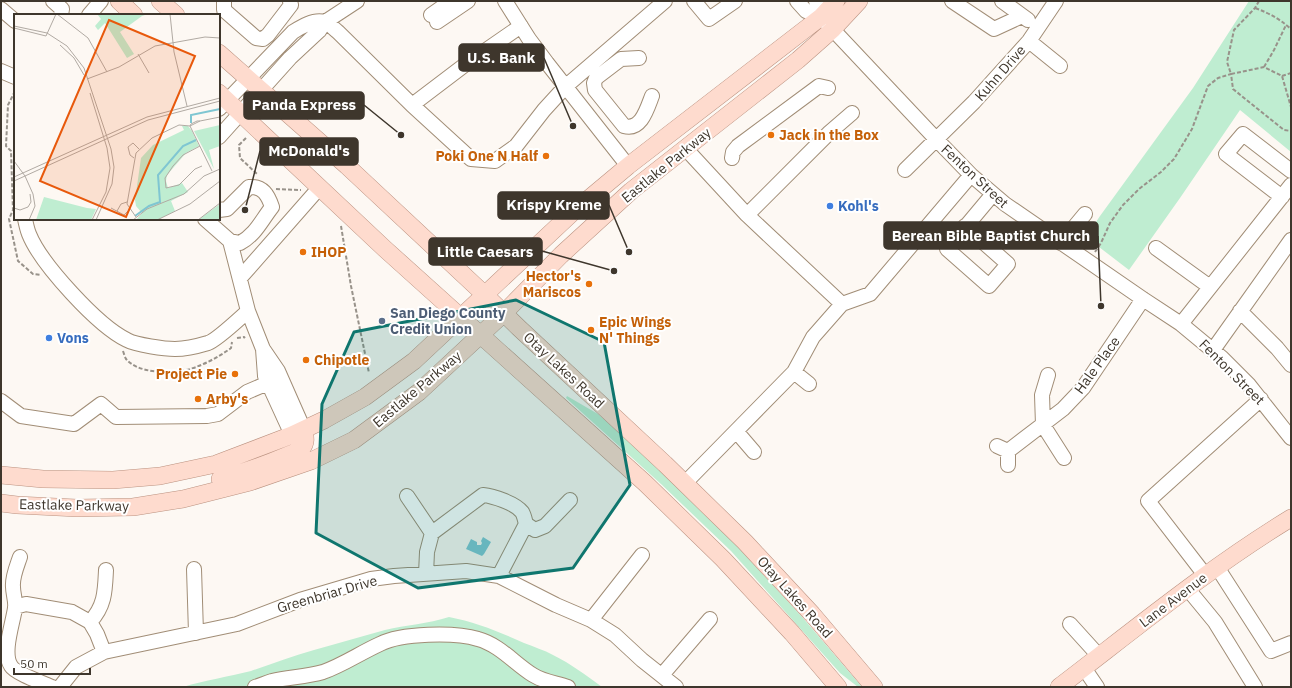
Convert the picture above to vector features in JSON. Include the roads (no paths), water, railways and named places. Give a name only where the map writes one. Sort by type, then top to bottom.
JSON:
[{"type":"main road","points":[[119,1],[133,14]]},
{"type":"main road","points":[[160,1],[175,14]]},
{"type":"main road","name":"Eastlake Parkway","points":[[1,474],[44,479],[106,480],[160,476],[216,464],[298,432],[365,397],[414,361],[573,212],[628,166],[821,17],[836,1]]},
{"type":"main road","name":"Eastlake Parkway","points":[[1,503],[78,508],[133,507],[168,500],[183,499],[250,482],[311,461],[354,440],[419,392],[503,314],[561,254],[632,191],[798,60],[832,30],[859,1]]},
{"type":"main road","name":"Otay Lakes Road","points":[[220,54],[347,166],[484,294],[503,314],[685,483],[745,542],[812,614],[874,687]]},
{"type":"main road","name":"Otay Lakes Road","points":[[222,101],[241,113],[312,188],[481,335],[645,483],[722,559],[792,633],[838,687]]},
{"type":"main road","points":[[168,500],[191,488],[264,465],[302,448],[306,439],[298,432]]},
{"type":"main road","name":"Lane Avenue","points":[[1059,687],[1187,588],[1259,538],[1291,518]]},
{"type":"street","points":[[6,1],[1,8],[14,20]]},
{"type":"street","points":[[52,1],[62,9],[62,14]]},
{"type":"street","points":[[90,14],[101,1]]},
{"type":"street","points":[[224,1],[224,10],[256,38],[263,39],[268,35],[291,6],[290,1]]},
{"type":"street","points":[[220,136],[290,58],[319,31],[325,22],[357,1]]},
{"type":"street","points":[[449,2],[434,19],[468,1]]},
{"type":"street","points":[[505,1],[521,26],[565,86],[628,166]]},
{"type":"street","points":[[222,101],[248,78],[293,32],[315,22],[325,22],[338,32],[412,105],[471,159],[495,161],[516,146],[565,86],[665,1]]},
{"type":"street","points":[[694,1],[709,19],[735,1]]},
{"type":"street","points":[[797,1],[806,11],[821,17]]},
{"type":"street","points":[[816,1],[821,17]]},
{"type":"street","points":[[952,1],[994,29],[1022,16]]},
{"type":"street","points":[[1002,1],[1038,27]]},
{"type":"street","name":"Kuhn Drive","points":[[905,170],[974,102],[1029,41],[1056,1]]},
{"type":"street","name":"Fenton Street","points":[[821,17],[936,139],[992,194],[1061,243],[1181,324],[1212,350],[1249,385],[1291,438]]},
{"type":"street","points":[[412,105],[466,64],[521,26]]},
{"type":"street","points":[[1029,41],[1060,66]]},
{"type":"street","points":[[639,58],[621,59],[596,78],[594,83],[595,90],[624,126],[630,128],[636,126],[643,117],[652,96]]},
{"type":"street","points":[[732,158],[738,146],[819,86],[828,88]]},
{"type":"street","points":[[747,215],[830,132],[852,113]]},
{"type":"street","points":[[1282,197],[1226,154],[1243,134],[1291,171]]},
{"type":"street","points":[[686,149],[747,215],[842,304]]},
{"type":"street","points":[[685,483],[794,372],[813,336],[842,304],[870,294],[971,175]]},
{"type":"street","points":[[1181,324],[1291,185]]},
{"type":"street","points":[[206,220],[230,241],[240,243],[249,238],[257,229],[272,221],[276,211],[272,207],[266,194],[256,186],[249,187],[245,190],[227,209],[220,210]]},
{"type":"street","points":[[240,278],[312,188]]},
{"type":"street","points":[[965,226],[992,194]]},
{"type":"street","points":[[1061,243],[1085,214]]},
{"type":"street","points":[[25,220],[29,234],[48,265],[87,308],[111,329],[127,340],[143,345],[174,349],[190,347],[210,342],[248,311]]},
{"type":"street","points":[[1212,350],[1291,240]]},
{"type":"street","points":[[230,241],[248,311],[263,349],[278,371],[298,432]]},
{"type":"street","points":[[1156,248],[1210,287]]},
{"type":"street","name":"Hale Place","points":[[1004,454],[1063,409],[1083,388],[1143,299]]},
{"type":"street","points":[[1240,311],[1277,348],[1291,365]]},
{"type":"street","points":[[263,349],[265,376],[298,432]]},
{"type":"street","points":[[794,372],[809,384]]},
{"type":"street","points":[[1048,375],[1042,395],[1043,425],[1064,458]]},
{"type":"street","points":[[1,401],[22,416],[74,424],[101,404],[116,417],[207,416],[218,414],[247,392],[268,383]]},
{"type":"street","points":[[1260,399],[1148,501],[1211,571],[1271,651],[1291,643]]},
{"type":"street","points":[[736,431],[754,452]]},
{"type":"street","points":[[426,574],[427,552],[432,533],[483,495],[494,497],[514,506],[522,512],[526,524],[535,530],[545,526],[570,500]]},
{"type":"street","points":[[406,496],[432,533]]},
{"type":"street","points":[[499,576],[526,524]]},
{"type":"street","points":[[591,620],[642,555]]},
{"type":"street","points":[[20,557],[13,586],[15,607],[12,628],[8,640],[10,665],[16,671],[52,687]]},
{"type":"street","points":[[194,569],[196,634]]},
{"type":"street","points":[[90,622],[98,613],[104,599],[106,570]]},
{"type":"street","name":"Greenbriar Drive","points":[[60,687],[76,667],[104,652],[196,634],[237,624],[300,600],[371,579],[466,571],[499,576],[556,605],[591,620],[615,635],[642,660],[676,687]]},
{"type":"street","points":[[1187,588],[1215,622],[1254,687]]},
{"type":"street","points":[[15,607],[26,604],[72,612],[90,622],[97,634],[104,652]]},
{"type":"street","points":[[662,675],[710,619]]},
{"type":"street","points":[[1070,624],[1099,656]]},
{"type":"street","points":[[255,687],[273,681],[311,676],[332,669],[381,643],[394,639],[432,634],[477,639],[492,644],[535,676],[568,687]]},
{"type":"street","points":[[1084,668],[1098,687]]},
{"type":"water","points":[[483,537],[491,542],[482,556],[466,549],[471,539],[477,542],[477,545],[481,545]]},
{"type":"place","name":"U.S. Bank","points":[[573,126]]},
{"type":"place","name":"Panda Express","points":[[401,135]]},
{"type":"place","name":"Jack in the Box","points":[[771,135]]},
{"type":"place","name":"Poki One N Half","points":[[546,156]]},
{"type":"place","name":"Kohl's","points":[[830,206]]},
{"type":"place","name":"McDonald's","points":[[245,210]]},
{"type":"place","name":"IHOP","points":[[303,252]]},
{"type":"place","name":"Krispy Kreme","points":[[629,252]]},
{"type":"place","name":"Little Caesars","points":[[614,271]]},
{"type":"place","name":"Hector's Mariscos","points":[[589,284]]},
{"type":"place","name":"Berean Bible Baptist Church","points":[[1101,306]]},
{"type":"place","name":"San Diego County Credit Union","points":[[382,321]]},
{"type":"place","name":"Epic Wings N' Things","points":[[591,330]]},
{"type":"place","name":"Vons","points":[[49,338]]},
{"type":"place","name":"Chipotle","points":[[306,360]]},
{"type":"place","name":"Project Pie","points":[[235,374]]},
{"type":"place","name":"Arby's","points":[[198,399]]}]
